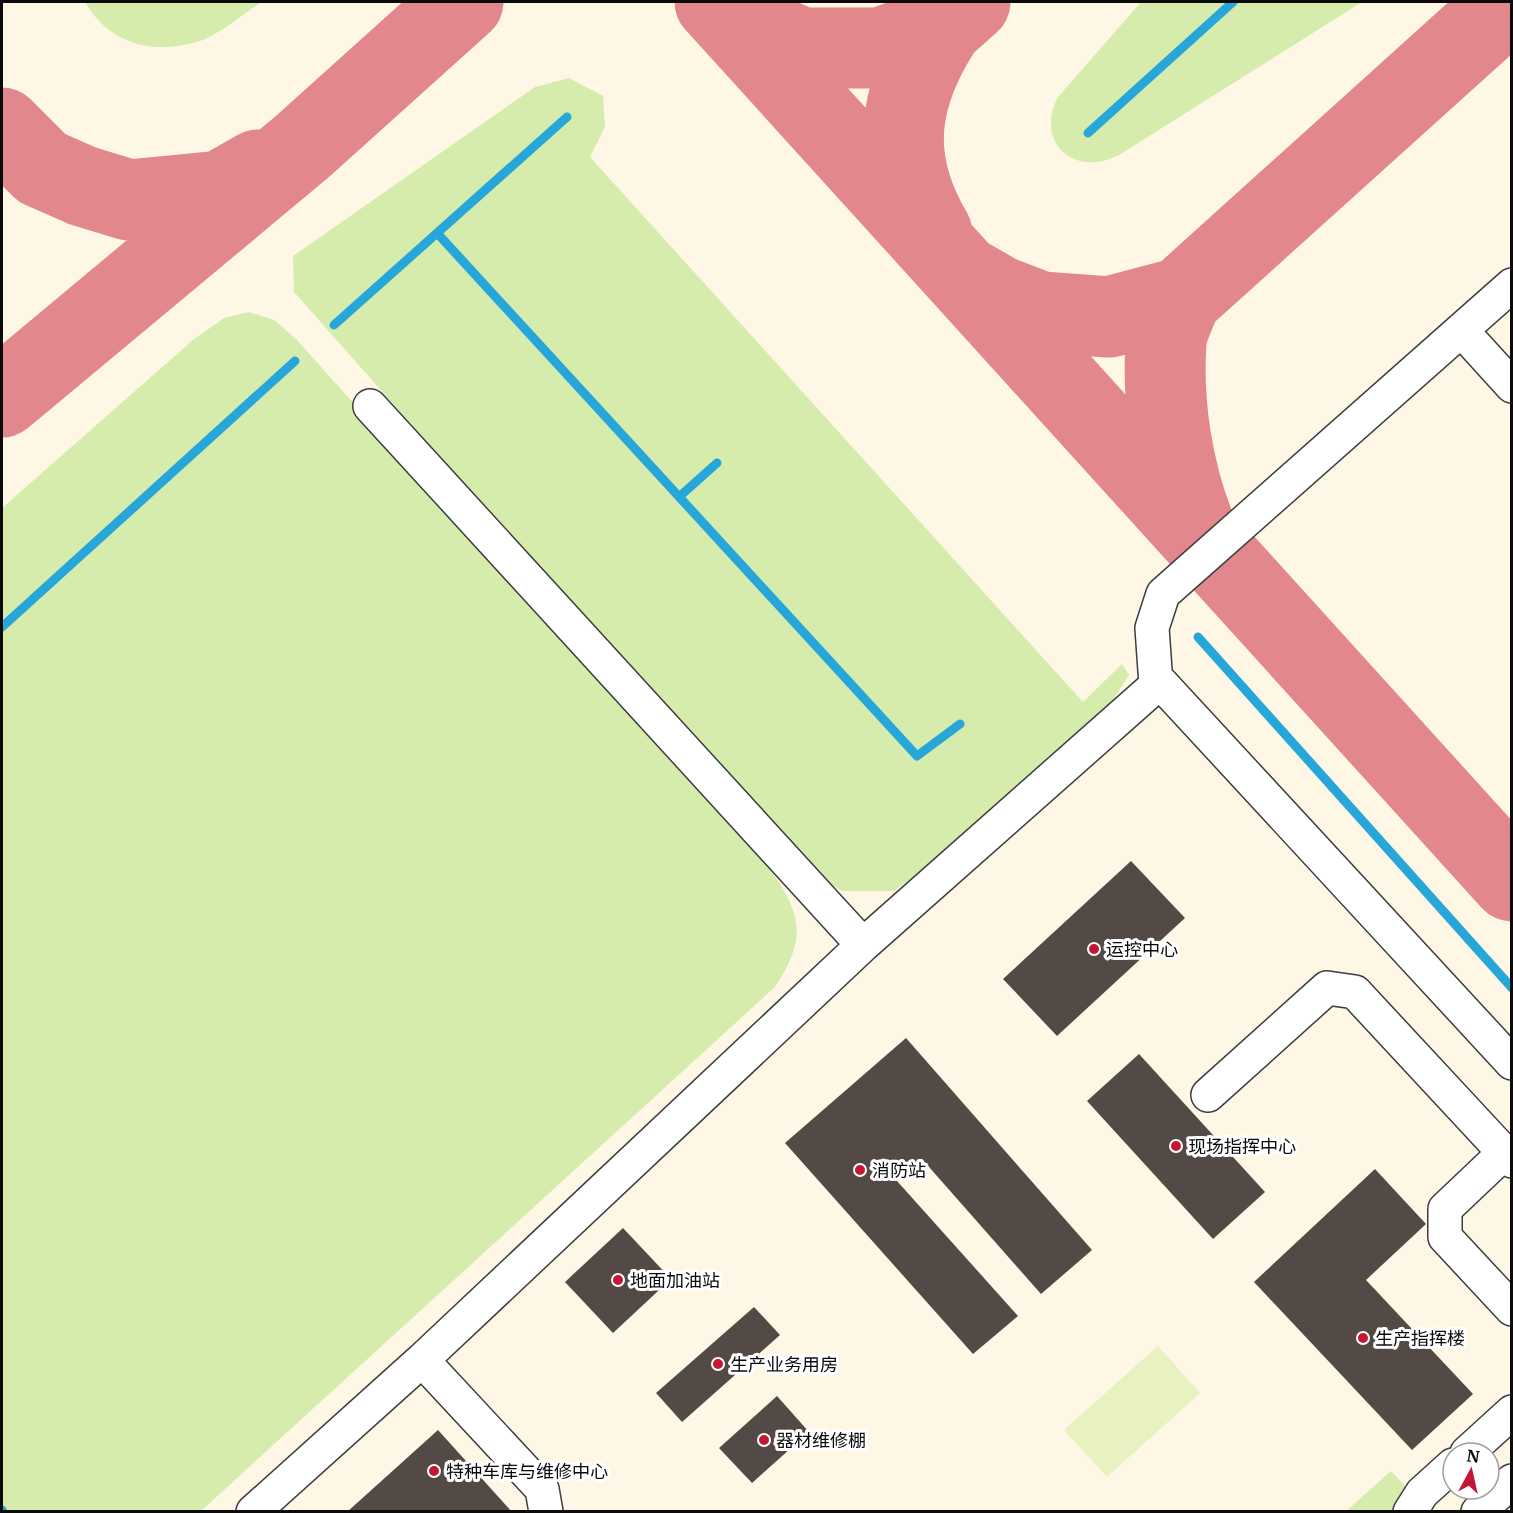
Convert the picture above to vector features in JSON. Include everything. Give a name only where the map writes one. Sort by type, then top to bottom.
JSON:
[{"type":"lane","points":[[1156,685],[1152,628],[1163,594],[1512,285]]},
{"type":"lane","points":[[1462,331],[1512,386]]},
{"type":"lane","points":[[370,406],[863,945]]},
{"type":"lane","points":[[253,1512],[422,1360],[863,945],[1160,682],[1512,1063]]},
{"type":"lane","points":[[1208,1095],[1327,988],[1355,992],[1508,1157],[1444,1209],[1445,1237],[1512,1309]]},
{"type":"lane","points":[[422,1360],[542,1489],[546,1512]]},
{"type":"lane","points":[[1480,1441],[1512,1412]]},
{"type":"lane","points":[[1410,1512],[1422,1493],[1441,1476]]},
{"type":"lane","points":[[1478,1512],[1512,1481]]},
{"type":"green space","points":[[85,2],[262,2],[211,37],[186,45],[152,47],[121,38],[95,17]]},
{"type":"green space","points":[[1141,2],[1362,2],[1119,155],[1103,161],[1088,162],[1074,159],[1063,152],[1055,142],[1051,129],[1052,114],[1058,97]]},
{"type":"green space","points":[[569,78],[603,96],[605,127],[590,157],[1083,702],[1122,664],[1129,675],[1109,706],[929,865],[894,891],[842,891],[805,869],[294,292],[293,256],[535,87]]},
{"type":"green space","points":[[249,312],[274,320],[296,339],[763,860],[792,907],[797,936],[786,968],[775,987],[201,1511],[2,1511],[2,508],[193,340],[224,318]]},
{"type":"green space","points":[[1158,1346],[1200,1393],[1107,1477],[1064,1430]]},
{"type":"green space","points":[[1391,1471],[1407,1488],[1390,1511],[1345,1512]]},
{"type":"building","name":"运控中心","points":[[1131,861],[1185,918],[1057,1036],[1003,979]]},
{"type":"building","name":"消防站","points":[[906,1038],[1092,1250],[1041,1294],[922,1159],[897,1181],[1018,1316],[973,1354],[785,1143]]},
{"type":"building","name":"现场指挥中心","points":[[1139,1054],[1265,1192],[1213,1239],[1087,1101]]},
{"type":"building","name":"生产指挥楼","points":[[1375,1169],[1426,1224],[1366,1280],[1473,1394],[1412,1450],[1254,1282]]},
{"type":"building","name":"地面加油站","points":[[623,1228],[671,1279],[613,1333],[565,1282]]},
{"type":"building","name":"生产业务用房","points":[[754,1307],[780,1335],[682,1422],[656,1393]]},
{"type":"building","name":"器材维修棚","points":[[777,1396],[809,1432],[752,1483],[719,1448]]},
{"type":"building","name":"特种车库与维修中心","points":[[438,1430],[512,1512],[347,1512]]},
{"type":"waterway","points":[[1088,133],[1233,2]]},
{"type":"waterway","points":[[334,325],[567,117]]},
{"type":"waterway","points":[[437,233],[917,756],[960,724]]},
{"type":"waterway","points":[[2,627],[295,361]]},
{"type":"waterway","points":[[679,497],[717,463]]},
{"type":"waterway","points":[[1198,637],[1512,988]]},
{"type":"taxiway","points":[[2,397],[303,146],[463,2]]},
{"type":"taxiway","points":[[715,2],[1512,881]]},
{"type":"taxiway","points":[[729,15],[801,48],[880,48],[943,26],[970,2]]},
{"type":"taxiway","points":[[971,280],[999,296],[1041,312],[1109,317],[1181,298],[1509,2]]},
{"type":"taxiway","points":[[932,233],[918,206],[909,179],[904,153],[904,128],[908,103],[916,77],[943,26]]},
{"type":"taxiway","points":[[2,128],[42,168],[83,186],[129,200],[221,191],[258,170]]},
{"type":"taxiway","points":[[1181,298],[1167,337],[1165,365],[1167,412],[1174,459],[1194,525]]},
{"type":"place","name":"运控中心","points":[[1094,949]]},
{"type":"place","name":"现场指挥中心","points":[[1176,1146]]},
{"type":"place","name":"消防站","points":[[860,1170]]},
{"type":"place","name":"地面加油站","points":[[618,1280]]},
{"type":"place","name":"生产指挥楼","points":[[1363,1338]]},
{"type":"place","name":"生产业务用房","points":[[718,1364]]},
{"type":"place","name":"器材维修棚","points":[[764,1440]]},
{"type":"place","name":"特种车库与维修中心","points":[[434,1471]]}]
